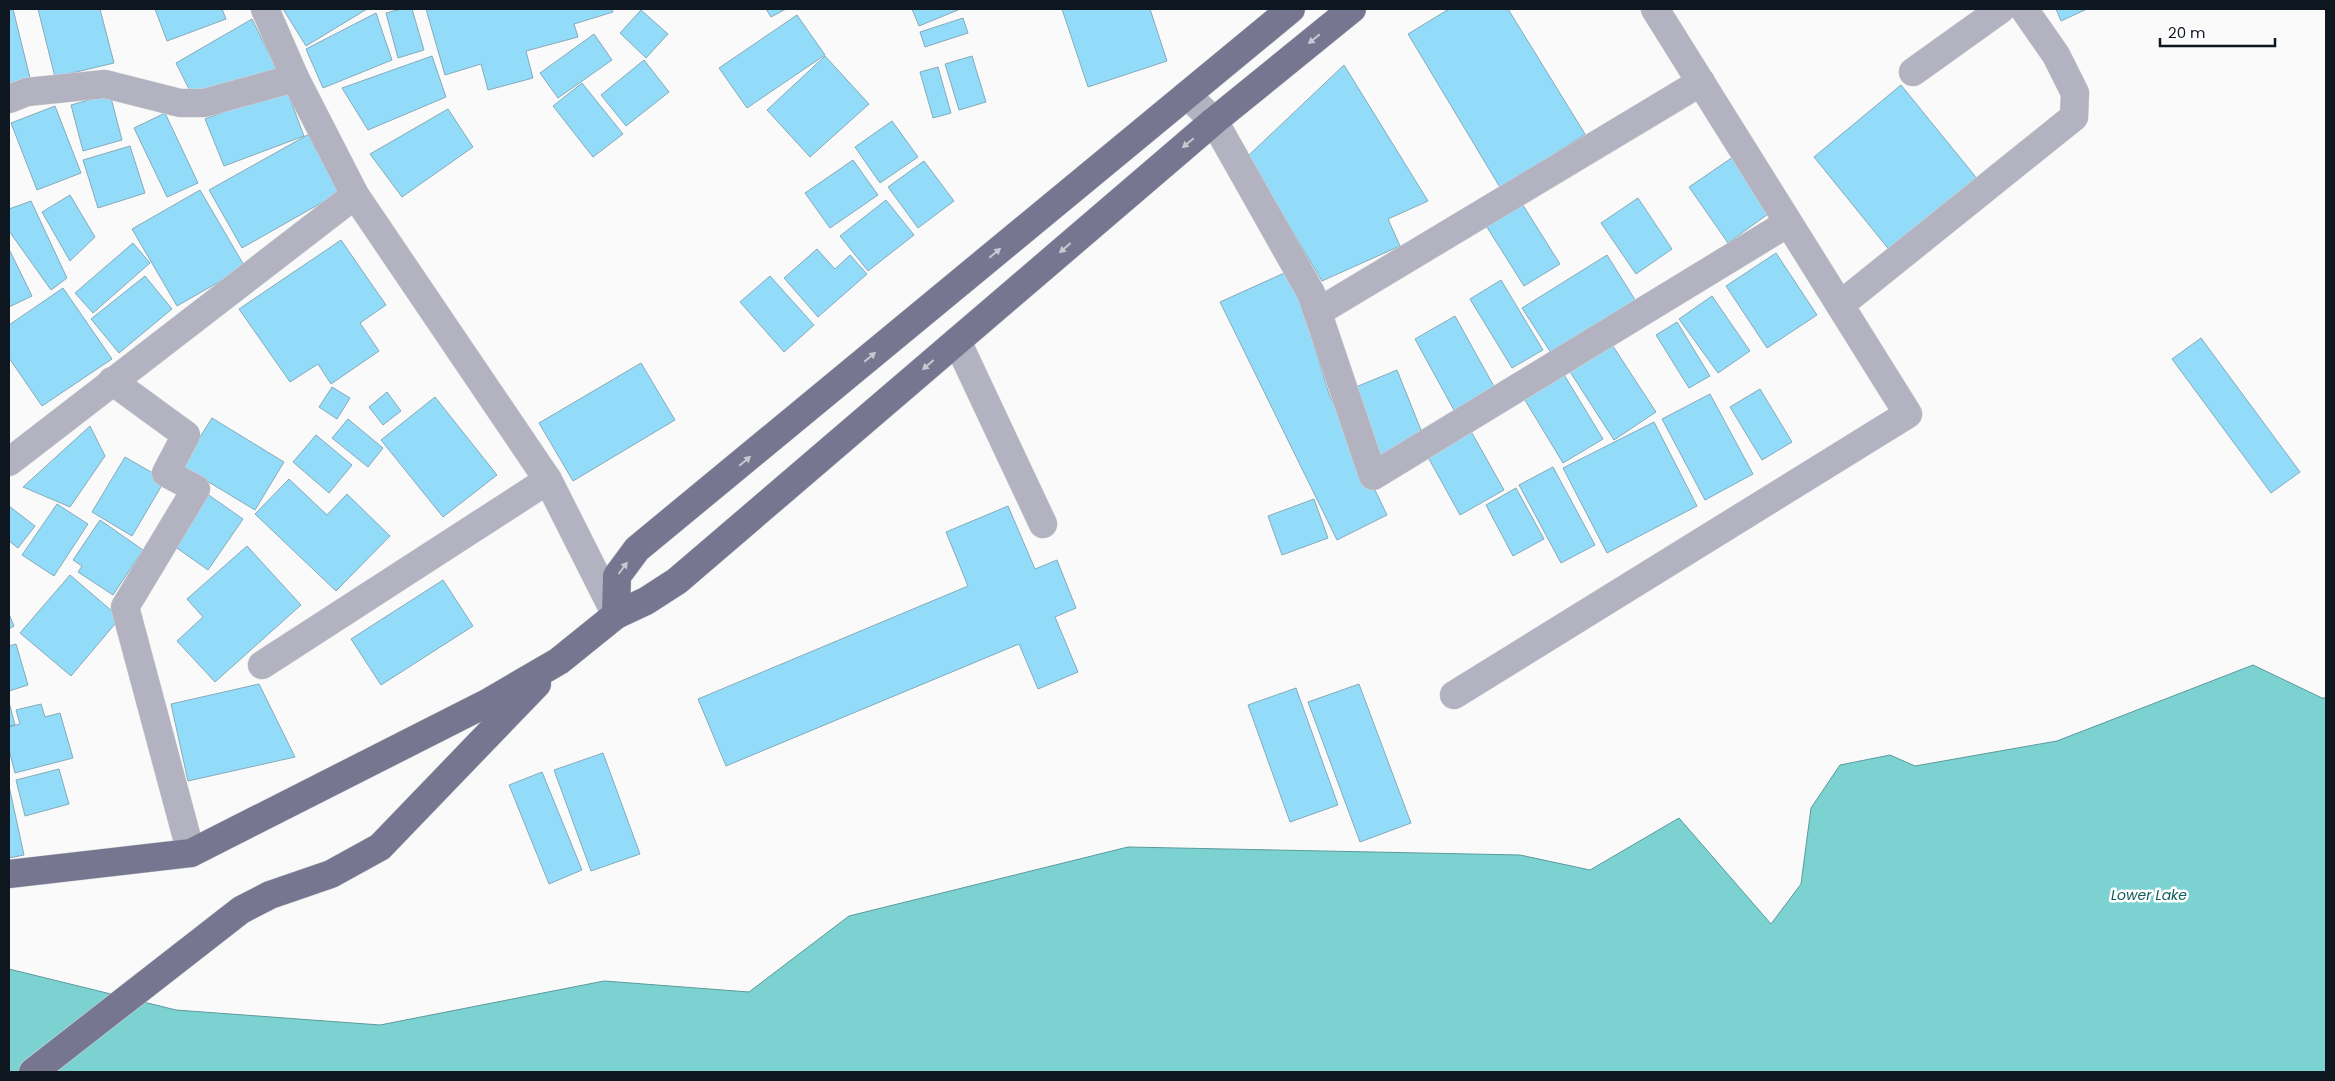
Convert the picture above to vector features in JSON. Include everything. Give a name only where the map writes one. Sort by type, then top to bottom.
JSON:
[{"type":"main road","points":[[616,614],[617,576],[637,549],[1291,9]]},
{"type":"main road","points":[[33,1072],[241,910],[270,895],[331,874],[380,847],[445,782],[559,661],[616,614],[646,601],[677,581],[1214,120],[1352,9]]},
{"type":"main road","points":[[9,874],[191,853],[487,703],[559,661]]},
{"type":"street","points":[[265,9],[295,78],[355,194],[548,480],[616,614]]},
{"type":"street","points":[[1454,695],[1908,414],[1655,9]]},
{"type":"street","points":[[1913,72],[2001,9]]},
{"type":"street","points":[[1840,305],[2074,117],[2075,93],[2056,55],[2024,9]]},
{"type":"street","points":[[9,99],[27,92],[105,84],[180,103],[204,103],[295,78]]},
{"type":"street","points":[[1318,312],[1701,82]]},
{"type":"street","points":[[1187,95],[1214,120],[1311,293],[1373,476],[1788,222]]},
{"type":"street","points":[[9,462],[355,194]]},
{"type":"street","points":[[957,341],[1042,524]]},
{"type":"street","points":[[112,381],[186,435],[166,473],[196,489],[125,607],[191,853]]},
{"type":"street","points":[[262,665],[548,480]]},
{"type":"water","name":"Lower Lake","points":[[2253,665],[2322,698],[2326,698],[2326,1072],[9,1072],[9,969],[176,1010],[380,1025],[604,981],[749,992],[849,916],[1128,847],[1520,855],[1590,870],[1679,818],[1771,924],[1801,884],[1811,808],[1840,765],[1890,755],[1915,766],[2057,741]]},
{"type":"building","points":[[9,9],[13,9],[31,82],[9,88]]},
{"type":"building","points":[[38,9],[100,9],[114,63],[55,77]]},
{"type":"building","points":[[155,9],[222,9],[226,19],[167,41]]},
{"type":"building","points":[[283,9],[367,9],[306,46]]},
{"type":"building","points":[[401,9],[412,9],[424,50],[398,58],[386,13]]},
{"type":"building","points":[[426,9],[612,9],[613,12],[574,24],[578,37],[526,51],[533,78],[488,90],[481,64],[445,75]]},
{"type":"building","points":[[766,9],[786,9],[771,17]]},
{"type":"building","points":[[912,9],[957,9],[958,10],[919,26]]},
{"type":"building","points":[[1062,9],[1150,9],[1167,61],[1088,87]]},
{"type":"building","points":[[1449,9],[1508,9],[1585,134],[1501,189],[1408,34]]},
{"type":"building","points":[[2056,9],[2087,9],[2061,21]]},
{"type":"building","points":[[641,10],[668,34],[646,58],[620,33]]},
{"type":"building","points":[[376,13],[392,60],[323,88],[306,49]]},
{"type":"building","points":[[797,15],[825,55],[747,108],[719,68]]},
{"type":"building","points":[[963,18],[968,33],[925,47],[920,32]]},
{"type":"building","points":[[252,19],[277,70],[194,99],[176,63]]},
{"type":"building","points":[[594,34],[612,60],[558,98],[540,73]]},
{"type":"building","points":[[432,56],[446,97],[368,130],[342,88]]},
{"type":"building","points":[[825,56],[869,104],[810,157],[767,110]]},
{"type":"building","points":[[972,56],[986,102],[959,110],[945,64]]},
{"type":"building","points":[[644,60],[669,92],[626,126],[601,95]]},
{"type":"building","points":[[1344,65],[1428,201],[1388,219],[1400,246],[1322,281],[1248,156]]},
{"type":"building","points":[[938,67],[951,113],[933,118],[920,72]]},
{"type":"building","points":[[582,83],[623,134],[593,157],[553,106]]},
{"type":"building","points":[[1901,85],[1979,181],[1891,252],[1814,157]]},
{"type":"building","points":[[286,88],[304,136],[224,166],[205,119]]},
{"type":"building","points":[[110,94],[122,140],[83,151],[71,105]]},
{"type":"building","points":[[55,106],[81,173],[37,190],[11,123]]},
{"type":"building","points":[[448,109],[473,147],[402,197],[370,154]]},
{"type":"building","points":[[165,113],[198,183],[167,197],[134,128]]},
{"type":"building","points":[[892,121],[918,157],[880,183],[855,147]]},
{"type":"building","points":[[311,133],[344,190],[242,248],[209,190]]},
{"type":"building","points":[[130,146],[145,193],[98,208],[83,160]]},
{"type":"building","points":[[1736,155],[1775,209],[1728,243],[1689,187]]},
{"type":"building","points":[[853,160],[878,195],[830,228],[805,193]]},
{"type":"building","points":[[924,161],[954,201],[918,228],[888,187]]},
{"type":"building","points":[[200,190],[245,267],[177,306],[132,229]]},
{"type":"building","points":[[70,195],[95,237],[70,261],[42,212]]},
{"type":"building","points":[[1638,198],[1672,249],[1636,274],[1601,223]]},
{"type":"building","points":[[886,200],[914,235],[868,271],[840,236]]},
{"type":"building","points":[[31,201],[67,278],[51,290],[9,231],[9,209]]},
{"type":"building","points":[[1521,202],[1560,264],[1524,286],[1485,224]]},
{"type":"building","points":[[341,240],[386,305],[360,323],[379,351],[331,384],[318,364],[290,382],[239,309]]},
{"type":"building","points":[[133,243],[150,263],[93,313],[75,293]]},
{"type":"building","points":[[9,249],[32,296],[9,307]]},
{"type":"building","points":[[817,249],[835,269],[850,255],[867,274],[818,317],[784,278]]},
{"type":"building","points":[[1776,253],[1817,315],[1767,348],[1726,286]]},
{"type":"building","points":[[1607,255],[1637,303],[1553,356],[1522,308]]},
{"type":"building","points":[[1291,270],[1329,394],[1387,515],[1337,540],[1220,302]]},
{"type":"building","points":[[145,276],[172,309],[119,353],[91,319]]},
{"type":"building","points":[[770,276],[814,325],[784,352],[740,302]]},
{"type":"building","points":[[1501,280],[1543,350],[1512,368],[1470,299]]},
{"type":"building","points":[[63,288],[112,359],[42,406],[9,358],[9,325]]},
{"type":"building","points":[[1712,296],[1750,351],[1718,373],[1679,319]]},
{"type":"building","points":[[1455,316],[1496,390],[1455,412],[1415,339]]},
{"type":"building","points":[[1677,322],[1710,376],[1689,388],[1656,335]]},
{"type":"building","points":[[1607,337],[1656,412],[1614,440],[1565,364]]},
{"type":"building","points":[[2201,338],[2300,472],[2271,493],[2172,359]]},
{"type":"building","points":[[641,363],[675,420],[573,481],[539,423]]},
{"type":"building","points":[[1560,368],[1603,439],[1563,463],[1520,392]]},
{"type":"building","points":[[1397,370],[1423,435],[1380,458],[1351,389]]},
{"type":"building","points":[[332,387],[350,398],[337,419],[319,407]]},
{"type":"building","points":[[1760,389],[1792,442],[1762,460],[1730,407]]},
{"type":"building","points":[[387,392],[401,411],[383,425],[369,407]]},
{"type":"building","points":[[1710,394],[1753,474],[1705,500],[1662,419]]},
{"type":"building","points":[[435,397],[497,475],[443,517],[381,440]]},
{"type":"building","points":[[212,418],[284,462],[255,510],[182,466]]},
{"type":"building","points":[[348,419],[383,448],[368,467],[332,438]]},
{"type":"building","points":[[1654,422],[1697,506],[1607,553],[1563,468]]},
{"type":"building","points":[[90,426],[105,456],[70,507],[23,487]]},
{"type":"building","points":[[1468,426],[1504,490],[1460,515],[1424,450]]},
{"type":"building","points":[[316,435],[352,465],[329,493],[293,462]]},
{"type":"building","points":[[125,457],[165,480],[132,536],[92,512]]},
{"type":"building","points":[[1553,467],[1595,545],[1561,563],[1519,485]]},
{"type":"building","points":[[289,479],[327,515],[347,494],[390,536],[336,591],[255,514]]},
{"type":"building","points":[[1516,488],[1544,539],[1513,556],[1486,505]]},
{"type":"building","points":[[203,491],[243,519],[208,570],[167,541]]},
{"type":"building","points":[[1314,499],[1328,538],[1282,555],[1268,516]]},
{"type":"building","points":[[57,504],[88,524],[54,576],[22,555]]},
{"type":"building","points":[[9,506],[35,526],[18,548],[9,541]]},
{"type":"building","points":[[1008,506],[1035,569],[1057,560],[1076,608],[1055,617],[1078,672],[1038,689],[1019,644],[726,766],[698,699],[968,586],[946,532]]},
{"type":"building","points":[[100,520],[143,550],[113,595],[78,572],[82,566],[73,560]]},
{"type":"building","points":[[247,546],[301,605],[215,682],[177,641],[203,617],[187,599]]},
{"type":"building","points":[[70,575],[120,618],[71,676],[20,633]]},
{"type":"building","points":[[443,580],[473,626],[381,685],[351,639]]},
{"type":"building","points":[[9,614],[14,626],[9,629]]},
{"type":"building","points":[[16,644],[28,685],[9,691],[9,646]]},
{"type":"building","points":[[259,684],[295,757],[188,781],[171,704]]},
{"type":"building","points":[[1359,684],[1411,823],[1360,842],[1308,702]]},
{"type":"building","points":[[1296,688],[1338,805],[1290,822],[1248,705]]},
{"type":"building","points":[[9,702],[15,725],[9,726]]},
{"type":"building","points":[[41,704],[45,717],[60,713],[73,758],[15,773],[9,750],[9,727],[20,724],[16,710]]},
{"type":"building","points":[[603,753],[640,854],[591,871],[554,770]]},
{"type":"building","points":[[59,769],[69,804],[25,816],[16,780]]},
{"type":"building","points":[[542,772],[582,870],[549,884],[509,785]]},
{"type":"building","points":[[9,786],[24,855],[9,858]]}]
